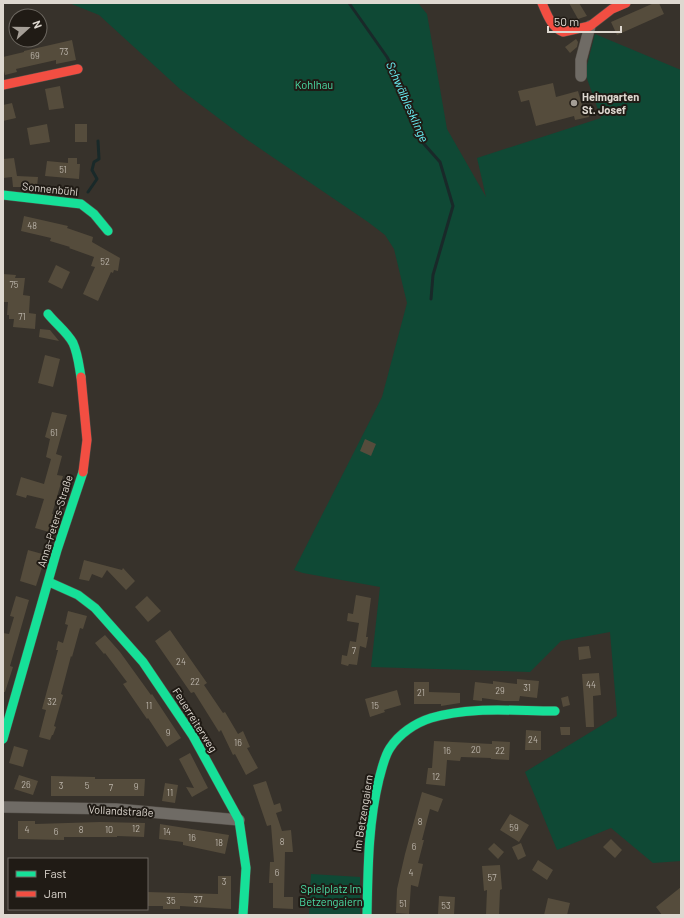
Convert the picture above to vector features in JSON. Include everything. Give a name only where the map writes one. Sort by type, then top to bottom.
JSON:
[{"type":"street","points":[[542,3],[554,26],[560,31],[566,32],[590,26],[612,9],[626,3]]},
{"type":"street","points":[[581,76],[581,60],[590,26]]},
{"type":"street","points":[[3,86],[78,69]]},
{"type":"street","name":"Sonnenbühl","points":[[3,195],[81,204],[94,214],[108,231]]},
{"type":"street","name":"Anna-Peters-Straße","points":[[3,739],[57,550],[83,471],[87,448],[87,435],[77,355],[74,345],[48,314]]},
{"type":"street","name":"Feuerreiterweg","points":[[49,582],[78,595],[95,608],[143,662],[194,736],[239,820],[246,868],[243,915]]},
{"type":"street","name":"Im Betzengaiern","points":[[367,915],[368,865],[376,790],[387,753],[398,738],[414,726],[430,718],[456,713],[497,710],[555,712]]},
{"type":"street","name":"Vollandstraße","points":[[3,807],[116,809],[239,820]]},
{"type":"green space","name":"Kohlhau","points":[[69,3],[418,3],[427,14],[447,129],[486,197],[477,158],[601,118],[585,73],[595,34],[681,70],[681,861],[653,863],[611,828],[557,850],[525,772],[617,716],[610,632],[561,641],[530,672],[371,667],[380,587],[294,570],[382,397],[407,303],[394,249],[385,235],[368,222],[246,139],[180,89],[99,15]]},
{"type":"green space","name":"Spielplatz Im Betzengaiern","points":[[311,874],[360,877],[360,915],[309,915]]},
{"type":"building","points":[[569,3],[579,3],[587,16],[578,19]]},
{"type":"building","points":[[654,3],[659,3],[664,14],[617,35],[611,22]]},
{"type":"building","points":[[576,39],[578,42],[577,47],[570,53],[565,47]]},
{"type":"building","points":[[72,40],[76,60],[56,64],[56,60],[16,69],[17,72],[5,75],[3,57],[37,48],[48,48],[48,46]]},
{"type":"building","name":"Heimgarten St. Josef","points":[[553,83],[556,97],[578,91],[582,105],[585,104],[589,117],[575,120],[574,116],[536,126],[529,100],[521,102],[518,91]]},
{"type":"building","points":[[60,86],[64,108],[49,110],[45,89]]},
{"type":"building","points":[[12,103],[16,118],[3,121],[3,105]]},
{"type":"building","points":[[47,124],[50,142],[30,145],[27,128]]},
{"type":"building","points":[[75,124],[87,124],[87,142],[75,142]]},
{"type":"building","points":[[14,158],[17,176],[38,177],[37,187],[13,187],[12,177],[3,178],[3,159]]},
{"type":"building","points":[[68,158],[77,158],[77,164],[80,164],[79,179],[45,176],[47,161],[68,163]]},
{"type":"building","points":[[24,216],[68,226],[67,228],[93,237],[92,242],[120,258],[118,271],[114,270],[113,273],[111,272],[98,301],[83,294],[95,267],[91,266],[94,257],[50,241],[51,238],[21,231]]},
{"type":"building","points":[[56,265],[70,272],[62,289],[48,282]]},
{"type":"building","points":[[3,274],[16,275],[15,278],[25,278],[23,295],[30,296],[29,313],[36,314],[35,329],[13,327],[14,319],[9,319],[9,315],[7,315],[8,302],[3,302]]},
{"type":"building","points":[[40,329],[50,330],[59,341],[39,337]]},
{"type":"building","points":[[45,355],[60,359],[53,387],[38,383]]},
{"type":"building","points":[[52,412],[67,415],[56,454],[62,456],[57,475],[63,476],[52,514],[55,514],[49,532],[35,528],[44,499],[27,495],[26,498],[16,495],[21,477],[44,484],[51,459],[46,457],[50,439],[45,437]]},
{"type":"building","points":[[365,439],[376,444],[371,456],[360,451]]},
{"type":"building","points":[[28,550],[46,555],[36,586],[20,581]]},
{"type":"building","points":[[84,560],[122,570],[123,568],[135,581],[126,590],[107,570],[102,578],[92,574],[89,581],[79,579]]},
{"type":"building","points":[[356,595],[371,598],[366,637],[368,637],[366,648],[360,646],[357,665],[349,664],[348,666],[341,664],[342,655],[347,656],[350,641],[356,642],[359,623],[347,621],[348,613],[353,614]]},
{"type":"building","points":[[16,596],[29,600],[10,666],[13,667],[5,692],[3,692],[3,633],[9,634],[14,617],[10,616]]},
{"type":"building","points":[[147,596],[161,611],[148,622],[135,607]]},
{"type":"building","points":[[68,611],[87,616],[83,629],[80,628],[72,657],[71,656],[61,694],[63,695],[54,726],[56,727],[50,740],[39,737],[46,710],[42,709],[58,650],[56,650],[58,641],[63,643],[68,625],[65,624]]},
{"type":"building","points":[[170,630],[207,683],[204,685],[223,713],[225,712],[238,734],[243,731],[250,747],[247,748],[258,768],[246,775],[235,754],[233,755],[221,730],[219,732],[194,692],[191,693],[155,641]]},
{"type":"building","points":[[105,635],[120,652],[151,695],[152,694],[181,738],[167,747],[123,684],[127,682],[105,653],[104,654],[95,643]]},
{"type":"building","points":[[589,646],[591,658],[579,660],[578,647]]},
{"type":"building","points":[[599,673],[601,695],[593,696],[594,727],[586,727],[582,674]]},
{"type":"building","points":[[517,679],[539,681],[537,698],[520,696],[519,701],[504,701],[482,698],[482,701],[473,700],[475,682],[493,684],[493,681],[517,684]]},
{"type":"building","points":[[414,682],[429,682],[429,692],[460,693],[460,703],[441,706],[441,704],[414,704]]},
{"type":"building","points":[[397,690],[401,705],[384,710],[385,712],[370,717],[365,699]]},
{"type":"building","points":[[568,696],[570,705],[563,707],[561,698]]},
{"type":"building","points":[[560,727],[570,727],[570,735],[561,735]]},
{"type":"building","points":[[526,730],[541,731],[541,750],[525,750]]},
{"type":"building","points":[[434,741],[492,744],[492,741],[510,742],[509,760],[461,757],[460,761],[447,760],[445,786],[426,784],[428,768],[432,768]]},
{"type":"building","points":[[14,746],[28,750],[23,767],[9,763]]},
{"type":"building","points":[[190,753],[208,788],[192,797],[186,787],[194,788],[179,759]]},
{"type":"building","points":[[19,775],[38,781],[33,795],[14,789]]},
{"type":"building","points":[[51,776],[95,777],[95,779],[145,779],[144,796],[51,796]]},
{"type":"building","points":[[266,781],[274,805],[280,803],[282,811],[276,813],[282,831],[291,830],[293,852],[285,852],[284,897],[293,897],[293,909],[273,908],[273,883],[269,883],[270,862],[274,862],[271,825],[267,826],[253,785]]},
{"type":"building","points":[[165,783],[178,785],[175,803],[162,801]]},
{"type":"building","points":[[422,792],[443,799],[438,812],[430,809],[418,863],[423,864],[418,887],[411,885],[409,914],[396,913],[397,889]]},
{"type":"building","points":[[510,814],[529,825],[519,842],[500,830]]},
{"type":"building","points":[[18,821],[35,821],[35,824],[100,822],[145,823],[144,837],[64,837],[64,840],[18,839]]},
{"type":"building","points":[[160,824],[229,835],[225,854],[183,845],[183,842],[159,839]]},
{"type":"building","points":[[611,839],[622,850],[615,858],[603,847]]},
{"type":"building","points":[[494,843],[504,852],[498,859],[488,849]]},
{"type":"building","points":[[521,843],[526,856],[518,860],[512,847]]},
{"type":"building","points":[[538,860],[553,870],[547,880],[532,870]]},
{"type":"building","points":[[500,865],[502,889],[500,890],[499,915],[486,915],[487,890],[484,891],[482,866]]},
{"type":"building","points":[[218,876],[231,876],[231,909],[180,906],[180,909],[163,909],[163,906],[148,906],[148,892],[218,894]]},
{"type":"building","points":[[681,887],[681,913],[679,915],[662,915],[656,907]]},
{"type":"building","points":[[439,896],[455,897],[454,915],[438,914]]},
{"type":"building","points":[[548,898],[570,903],[567,915],[544,915]]},
{"type":"waterway","name":"Schwälblesklinge","points":[[349,3],[387,57],[405,91],[408,110],[424,144],[440,162],[453,206],[433,275],[431,299]]},
{"type":"waterway","points":[[88,192],[97,179],[92,170],[94,162],[99,159],[98,141]]},
{"type":"traffic: fast","points":[[3,195],[81,204],[94,214],[108,231]]},
{"type":"traffic: fast","points":[[48,314],[68,335],[73,343],[81,377]]},
{"type":"traffic: fast","points":[[3,739],[57,550],[83,472]]},
{"type":"traffic: fast","points":[[49,582],[78,595],[95,608],[143,662],[193,736],[239,820],[246,868],[243,915]]},
{"type":"traffic: fast","points":[[367,915],[369,847],[375,796],[386,755],[398,738],[419,723],[446,714],[493,710],[555,711]]},
{"type":"traffic: jam","points":[[542,3],[552,24],[563,32],[590,26],[612,9],[626,3]]},
{"type":"traffic: jam","points":[[3,85],[78,69]]},
{"type":"traffic: jam","points":[[81,377],[87,440],[83,472]]},
{"type":"place","name":"Heimgarten St. Josef","points":[[574,103]]}]
